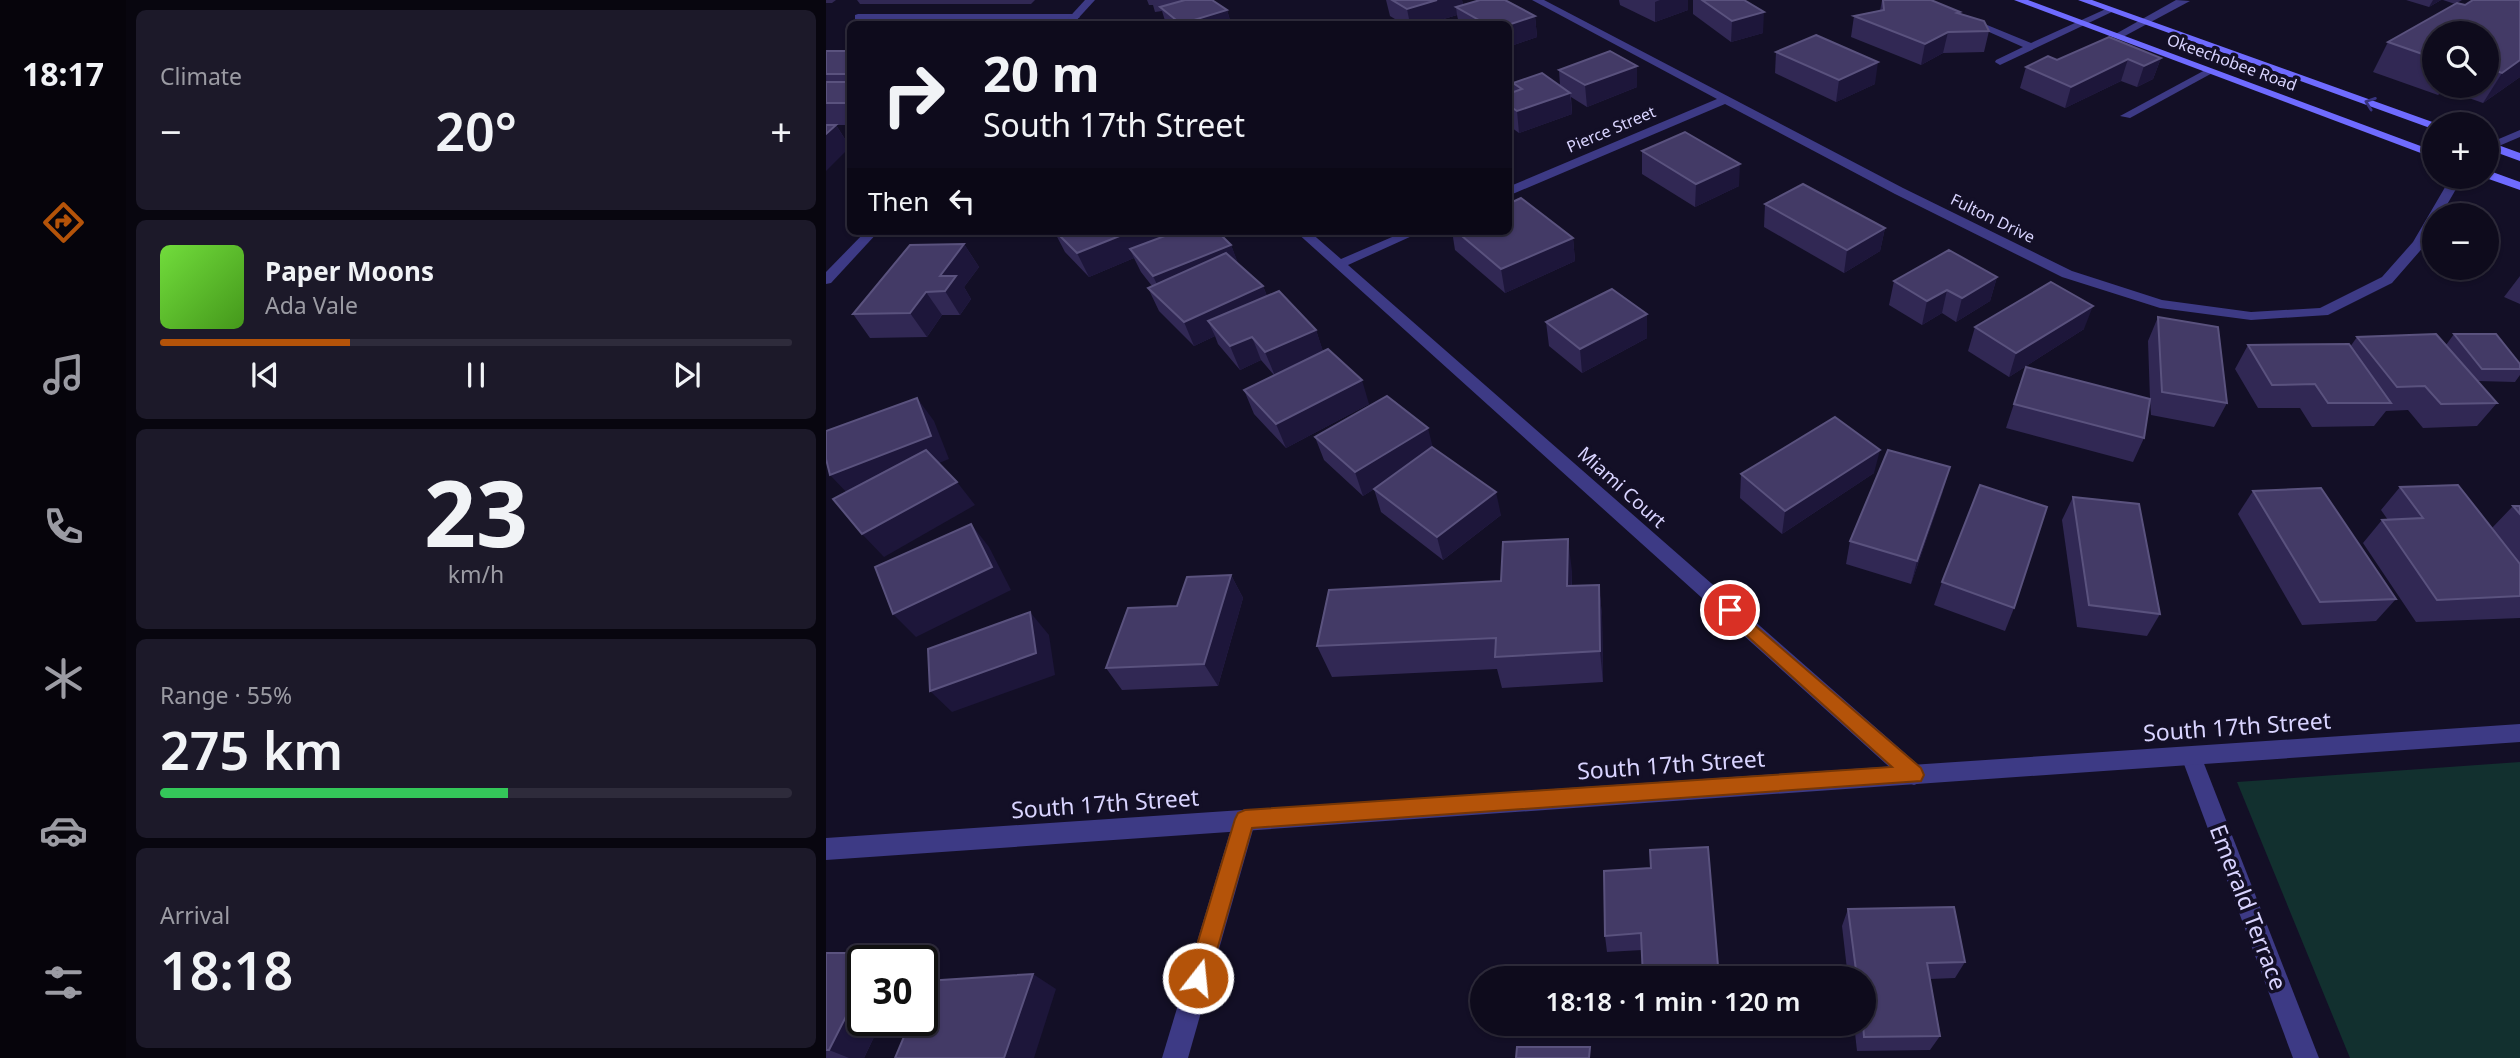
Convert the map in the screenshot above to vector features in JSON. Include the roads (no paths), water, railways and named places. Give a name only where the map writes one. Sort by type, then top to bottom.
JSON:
[{"type":"main road","name":"Okeechobee Road","points":[[2019,0],[2422,150]]},
{"type":"main road","name":"Okeechobee Road","points":[[2083,0],[2422,123]]},
{"type":"main road","points":[[2499,150],[2520,157]]},
{"type":"main road","points":[[2499,178],[2520,186]]},
{"type":"street","points":[[858,17],[1071,21],[1090,0]]},
{"type":"street","name":"Fulton Drive","points":[[1537,0],[1899,191],[2067,274],[2160,304],[2251,316],[2323,312],[2387,280],[2422,238]]},
{"type":"street","points":[[2117,36],[2185,1],[2181,0]]},
{"type":"street","points":[[2000,62],[2111,10]]},
{"type":"street","points":[[1959,17],[2031,47]]},
{"type":"street","points":[[2126,116],[2211,71]]},
{"type":"street","name":"Pierce Street","points":[[1512,190],[1727,99]]},
{"type":"street","points":[[2499,142],[2520,133]]},
{"type":"street","points":[[826,281],[869,235]]},
{"type":"street","name":"Miami Court","points":[[1306,235],[1914,775]]},
{"type":"street","points":[[1340,264],[1408,235]]},
{"type":"street","name":"South 17th Street","points":[[826,849],[2520,733]]},
{"type":"street","name":"Emerald Terrace","points":[[2191,756],[2306,1058]]},
{"type":"street","points":[[1175,1058],[1245,819]]}]
